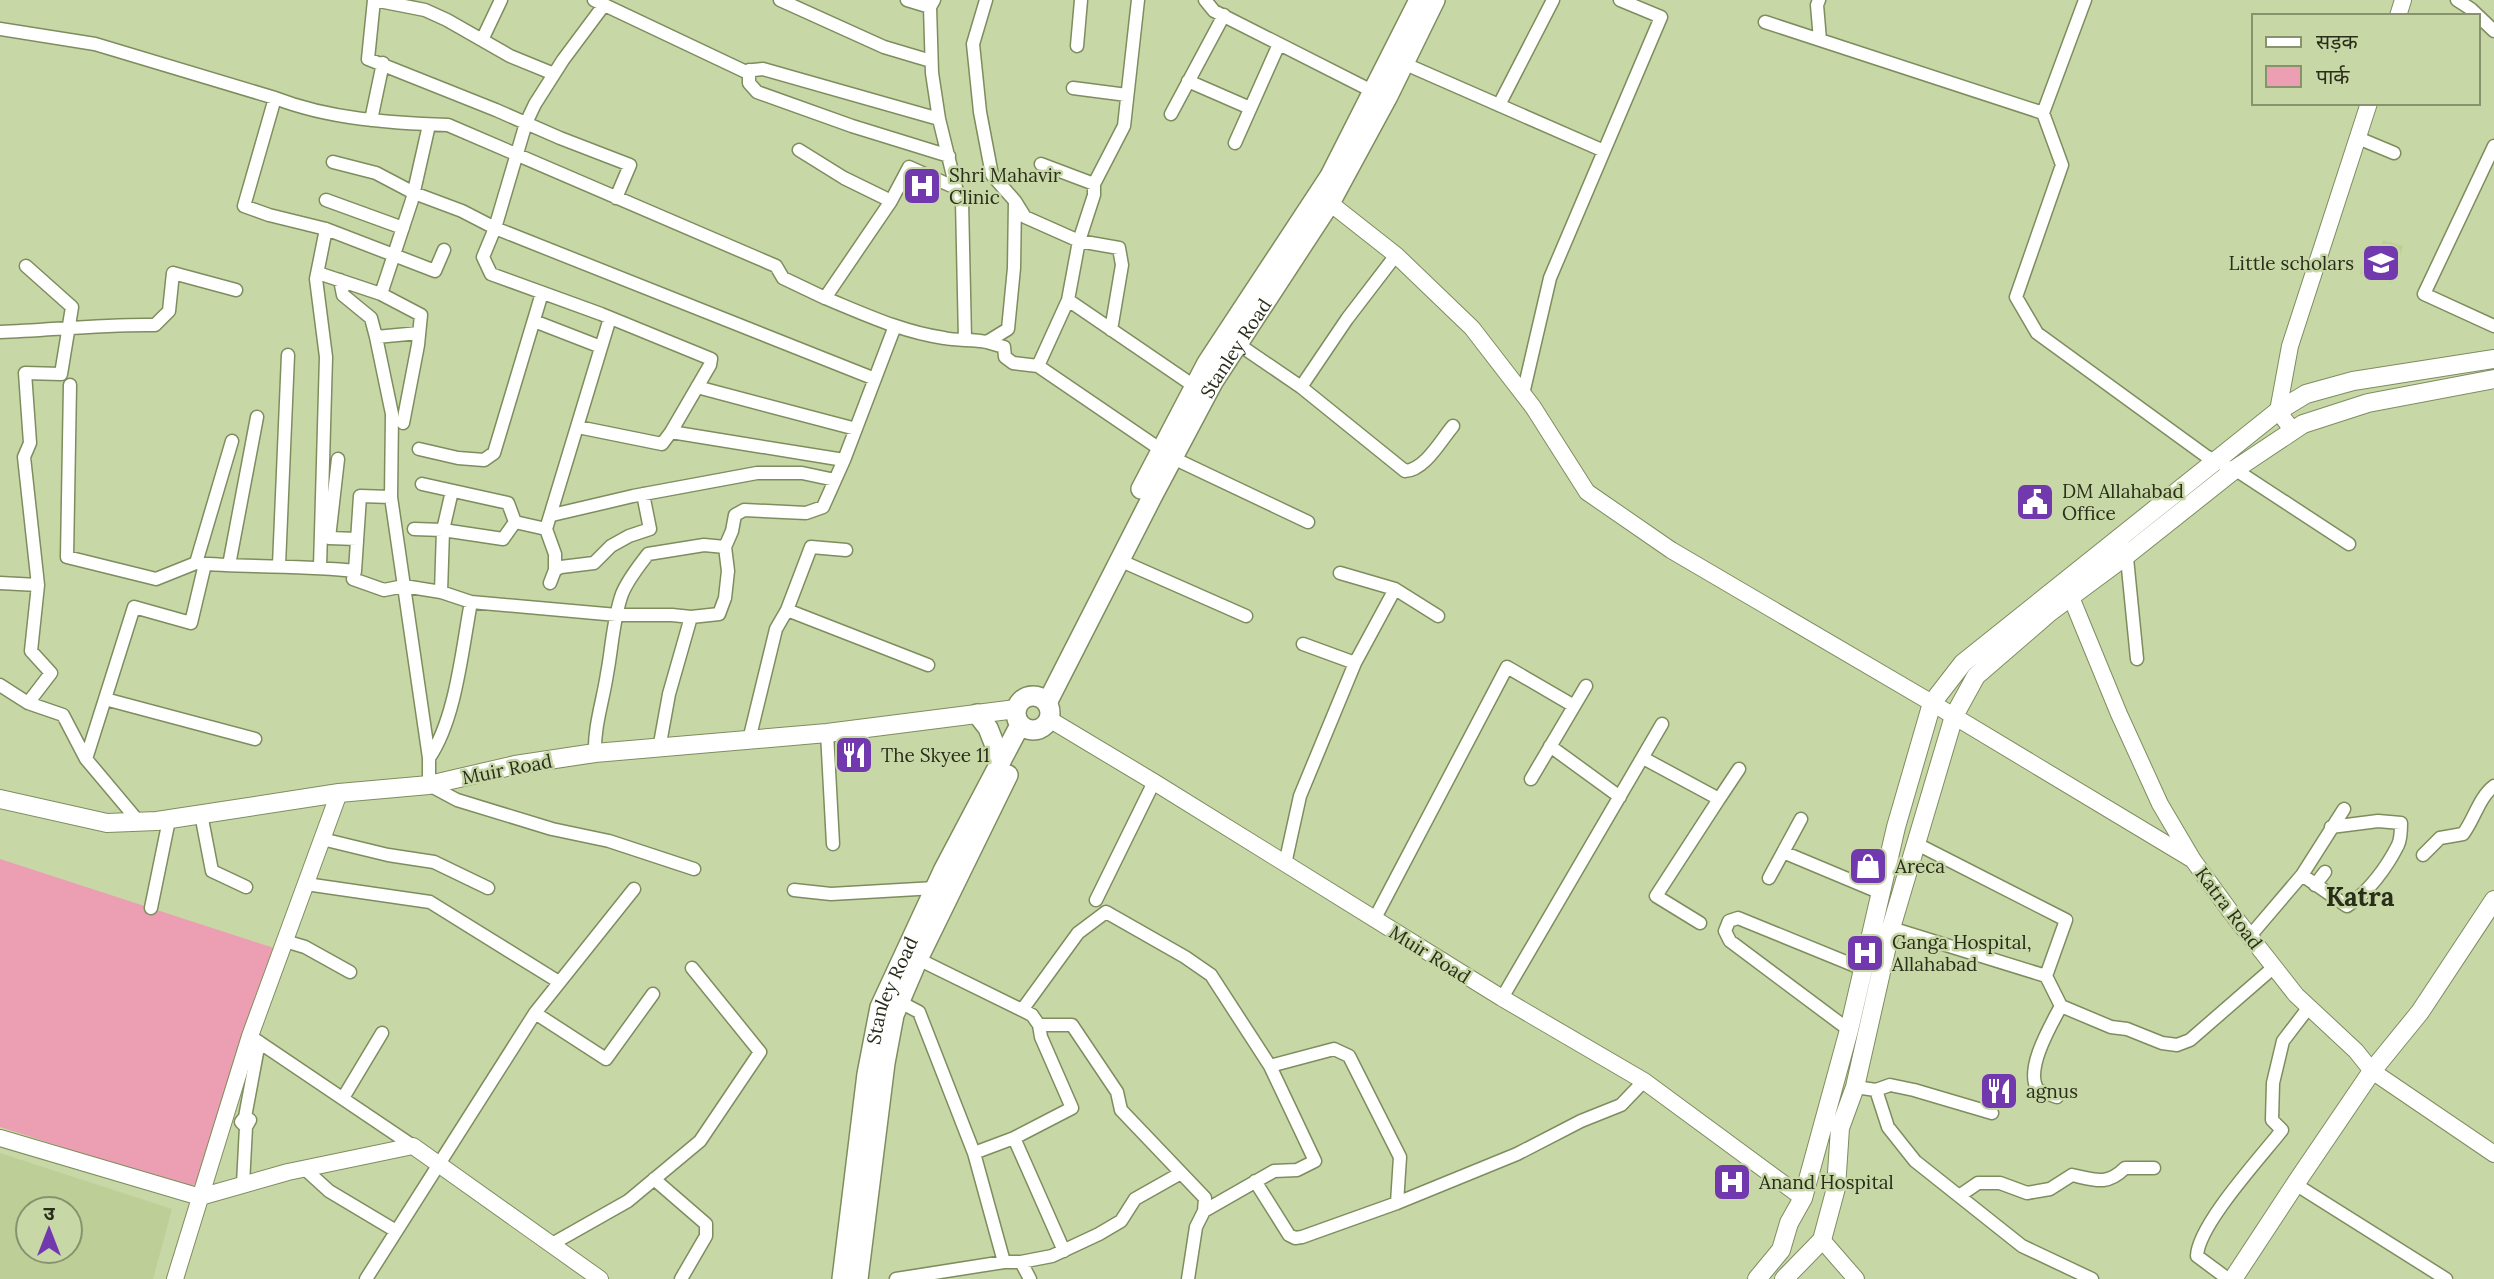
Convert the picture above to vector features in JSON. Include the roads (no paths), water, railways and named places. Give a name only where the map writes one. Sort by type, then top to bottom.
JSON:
[{"type":"main road","name":"Stanley Road","points":[[1045,707],[1119,560],[1167,454],[1194,386],[1324,199],[1419,0]]},
{"type":"main road","name":"Stanley Road","points":[[1045,707],[1073,622],[1167,454],[1238,344],[1403,64],[1435,0]]},
{"type":"main road","points":[[1784,1279],[1819,1243],[1836,1188],[1840,1128],[1855,1087],[1891,928],[1954,716],[1976,676],[2050,612],[2068,590],[2123,536],[2278,411],[2306,394],[2353,381],[2494,359]]},
{"type":"main road","points":[[1757,1279],[1781,1250],[1789,1223],[1805,1191],[1849,1030],[1895,827],[1932,703],[1963,663],[2068,590],[2127,555],[2234,470],[2303,424],[2368,403],[2494,379]]},
{"type":"main road","points":[[1022,700],[1045,707],[1042,728],[1022,721],[1022,700]]},
{"type":"main road","points":[[977,714],[988,728],[1001,761]]},
{"type":"main road","name":"Muir Road","points":[[0,799],[107,823],[169,820],[339,793],[429,785],[515,765],[595,753],[827,733],[977,714],[1022,721]]},
{"type":"main road","name":"Stanley Road","points":[[842,1279],[867,1074],[877,1018],[886,990],[935,888],[1022,721]]},
{"type":"main road","name":"Stanley Road","points":[[858,1279],[885,1063],[898,1001],[1022,721]]},
{"type":"main road","points":[[2233,1279],[2372,1071],[2420,1012],[2494,900]]},
{"type":"main road","points":[[1805,1191],[1830,1189],[1832,1201]]},
{"type":"main road","points":[[1785,1236],[1790,1248],[1819,1243]]},
{"type":"street","points":[[554,75],[522,62],[425,10],[374,0],[368,59],[630,165],[616,198]]},
{"type":"street","points":[[482,40],[502,0]]},
{"type":"street","points":[[780,0],[884,47],[931,61]]},
{"type":"street","points":[[907,0],[931,2],[931,61],[939,119],[956,188],[962,201],[965,339]]},
{"type":"street","points":[[986,0],[973,44],[980,112],[992,175],[1016,201],[1025,217],[1079,241],[1119,248],[1122,265],[1111,330]]},
{"type":"street","points":[[1077,46],[1082,0]]},
{"type":"street","points":[[1038,366],[1068,300],[1079,241],[1094,195],[1094,184],[1124,126],[1138,0]]},
{"type":"street","points":[[1205,0],[1214,11],[1374,92]]},
{"type":"street","points":[[1499,105],[1553,0]]},
{"type":"street","points":[[1523,394],[1550,278],[1661,17],[1620,0]]},
{"type":"street","points":[[1819,0],[1817,5],[1820,40]]},
{"type":"street","points":[[2085,0],[2043,113],[2062,165],[2016,297],[2037,333],[2216,461],[2349,544]]},
{"type":"street","points":[[2457,0],[2476,14]]},
{"type":"street","points":[[578,427],[662,444],[710,365],[711,359],[491,274],[483,257],[495,228],[526,123],[535,104],[599,2],[744,71],[763,69],[939,119]]},
{"type":"street","points":[[1171,114],[1224,15]]},
{"type":"street","points":[[2480,18],[2494,31]]},
{"type":"street","points":[[1765,22],[2043,113]]},
{"type":"street","points":[[0,29],[94,44],[299,107],[393,123],[448,125],[776,266],[783,278],[895,326],[946,339],[987,342],[1004,347],[1005,357],[1013,363],[1038,366],[1167,454],[1308,522]]},
{"type":"street","points":[[1235,143],[1279,44]]},
{"type":"street","points":[[371,120],[383,63]]},
{"type":"street","points":[[1403,64],[1604,151]]},
{"type":"street","points":[[749,70],[749,83],[758,92],[852,126],[948,156]]},
{"type":"street","points":[[1188,81],[1250,108]]},
{"type":"street","points":[[1073,88],[1127,95]]},
{"type":"street","points":[[275,98],[244,206],[327,229],[435,271],[444,250]]},
{"type":"street","points":[[2293,430],[2278,411],[2290,346],[2368,105]]},
{"type":"street","points":[[381,294],[414,193],[429,125]]},
{"type":"street","points":[[2358,138],[2394,153]]},
{"type":"street","points":[[2494,146],[2424,294],[2494,326]]},
{"type":"street","points":[[799,150],[844,178],[891,201]]},
{"type":"street","points":[[333,162],[376,173],[414,193],[462,211],[495,228],[875,379]]},
{"type":"street","points":[[1041,164],[1094,184]]},
{"type":"street","points":[[825,298],[891,201],[909,167],[956,188]]},
{"type":"street","points":[[1324,199],[1396,255],[1472,328],[1523,394],[1587,492],[1671,551],[1954,716],[2193,860]]},
{"type":"street","points":[[326,200],[403,228]]},
{"type":"street","points":[[987,342],[1008,329],[1014,268],[1016,201]]},
{"type":"street","points":[[320,567],[326,357],[316,279],[327,229]]},
{"type":"street","points":[[1301,387],[1347,319],[1396,255]]},
{"type":"street","points":[[26,267],[72,307],[61,374],[25,373],[30,443],[24,457],[38,585],[31,651],[51,673],[28,703]]},
{"type":"street","points":[[0,332],[69,330],[115,324],[156,325],[169,310],[173,273],[236,290]]},
{"type":"street","points":[[318,273],[381,294],[421,315],[403,423]]},
{"type":"street","points":[[340,280],[343,295],[371,318],[391,414],[391,497],[429,758],[429,785],[457,800],[552,829],[609,841],[694,869]]},
{"type":"street","points":[[419,449],[458,458],[484,460],[495,453],[542,293]]},
{"type":"street","points":[[1068,300],[1194,386]]},
{"type":"street","points":[[550,583],[555,570],[555,554],[546,529],[610,318]]},
{"type":"street","points":[[534,321],[601,347]]},
{"type":"street","points":[[391,497],[360,496],[354,579],[362,584],[384,590],[404,586],[441,592],[471,602],[617,615],[691,617],[719,614],[725,598],[728,571],[725,547],[735,515],[744,510],[806,513],[823,507],[844,460],[895,326]]},
{"type":"street","points":[[376,337],[419,333]]},
{"type":"street","points":[[1238,344],[1301,387],[1405,471],[1411,471],[1421,465],[1453,426]]},
{"type":"street","points":[[279,565],[288,355]]},
{"type":"street","points":[[70,385],[67,556],[156,579],[201,564],[261,568],[279,565],[355,571]]},
{"type":"street","points":[[697,387],[856,429]]},
{"type":"street","points":[[229,565],[257,417]]},
{"type":"street","points":[[671,432],[844,460]]},
{"type":"street","points":[[86,759],[134,607],[191,623],[201,564],[232,441]]},
{"type":"street","points":[[338,459],[329,538],[357,540]]},
{"type":"street","points":[[552,515],[643,494],[757,473],[802,473],[835,480]]},
{"type":"street","points":[[422,484],[508,503],[514,522]]},
{"type":"street","points":[[441,592],[443,530],[452,491]]},
{"type":"street","points":[[555,570],[594,564],[611,546],[650,529],[643,494]]},
{"type":"street","points":[[514,522],[546,529]]},
{"type":"street","points":[[414,529],[443,530],[503,539],[514,522]]},
{"type":"street","points":[[2123,536],[2137,659]]},
{"type":"street","points":[[595,753],[599,708],[617,615],[622,594],[637,568],[648,554],[704,545],[725,547]]},
{"type":"street","points":[[749,740],[776,629],[787,610],[811,547],[846,550]]},
{"type":"street","points":[[1119,560],[1247,617]]},
{"type":"street","points":[[1340,573],[1395,589],[1438,617]]},
{"type":"street","points":[[0,583],[38,585]]},
{"type":"street","points":[[1285,864],[1300,796],[1355,663],[1395,589]]},
{"type":"street","name":"Katra Road","points":[[2068,590],[2119,714],[2160,804],[2193,860],[2250,936],[2309,1007],[2356,1051],[2372,1071],[2494,1154]]},
{"type":"street","points":[[429,758],[440,741],[451,705],[471,602]]},
{"type":"street","points":[[787,610],[928,665]]},
{"type":"street","points":[[659,749],[669,694],[691,617]]},
{"type":"street","points":[[1303,644],[1355,663]]},
{"type":"street","points":[[1374,920],[1507,667],[1574,706]]},
{"type":"street","points":[[0,685],[28,703],[63,715],[86,759],[139,822]]},
{"type":"street","points":[[1531,779],[1586,685]]},
{"type":"street","points":[[105,699],[256,739]]},
{"type":"street","name":"Muir Road","points":[[1045,707],[1154,782],[1374,920],[1644,1081],[1805,1191]]},
{"type":"street","points":[[1502,998],[1662,724]]},
{"type":"street","points":[[827,733],[833,844]]},
{"type":"street","points":[[1550,746],[1620,797]]},
{"type":"street","points":[[1643,758],[1718,799]]},
{"type":"street","points":[[1700,923],[1656,897],[1739,769]]},
{"type":"street","points":[[1096,900],[1154,782]]},
{"type":"street","points":[[2423,855],[2440,838],[2463,834],[2473,821],[2480,803],[2494,786]]},
{"type":"street","points":[[174,1279],[225,1117],[255,1039],[285,941],[339,793]]},
{"type":"street","points":[[2250,936],[2302,875],[2344,809]]},
{"type":"street","points":[[201,814],[212,871],[246,887]]},
{"type":"street","points":[[1769,878],[1801,819]]},
{"type":"street","points":[[151,908],[169,820]]},
{"type":"street","points":[[2302,875],[2347,906],[2356,900],[2385,865],[2399,843],[2401,823],[2378,821],[2331,827]]},
{"type":"street","points":[[322,839],[388,855],[434,862],[488,888]]},
{"type":"street","points":[[1915,843],[2066,920],[2046,976],[2061,1006],[2111,1027],[2127,1029],[2162,1043],[2177,1045],[2190,1040],[2274,967]]},
{"type":"street","points":[[1783,852],[1881,893]]},
{"type":"street","points":[[2315,885],[2325,872]]},
{"type":"street","points":[[306,884],[430,902],[559,982]]},
{"type":"street","points":[[794,890],[831,894],[935,888]]},
{"type":"street","points":[[366,1279],[535,1013],[634,889]]},
{"type":"street","points":[[1022,1010],[1078,933],[1106,912],[1211,975],[1269,1066],[1315,1161],[1297,1170],[1274,1171],[1204,1211]]},
{"type":"street","points":[[1849,1030],[1730,941],[1725,931],[1729,921],[1738,918],[1863,969]]},
{"type":"street","points":[[1891,928],[2046,976]]},
{"type":"street","points":[[285,941],[305,947],[349,972]]},
{"type":"street","points":[[918,959],[1032,1015],[1072,1108],[1014,1138],[974,1153]]},
{"type":"street","points":[[552,1244],[628,1200],[701,1141],[760,1052],[692,968]]},
{"type":"street","points":[[535,1013],[606,1059],[653,994]]},
{"type":"street","points":[[898,1001],[919,1012],[974,1153],[1004,1262]]},
{"type":"street","points":[[2057,1097],[2038,1090],[2033,1078],[2036,1063],[2061,1006]]},
{"type":"street","points":[[2228,1279],[2197,1256],[2197,1247],[2222,1206],[2282,1130],[2272,1119],[2273,1083],[2283,1041],[2309,1007]]},
{"type":"street","points":[[1039,1026],[1072,1025],[1117,1092],[1121,1110],[1205,1198],[1204,1211],[1196,1227],[1188,1279]]},
{"type":"street","points":[[343,1098],[382,1033]]},
{"type":"street","points":[[255,1039],[439,1164],[600,1279]]},
{"type":"street","points":[[243,1184],[244,1122],[255,1039]]},
{"type":"street","points":[[1269,1066],[1334,1049],[1349,1056],[1400,1157],[1397,1203]]},
{"type":"street","points":[[1255,1181],[1279,1222],[1289,1235],[1295,1238],[1397,1203],[1517,1154],[1581,1121],[1621,1105],[1644,1081]]},
{"type":"street","points":[[1855,1087],[1876,1090],[1891,1085],[1902,1087],[1992,1113]]},
{"type":"street","points":[[1876,1090],[1888,1127],[1915,1161],[2022,1246],[2092,1279]]},
{"type":"street","points":[[225,1117],[244,1122]]},
{"type":"street","points":[[0,1138],[200,1196],[413,1146]]},
{"type":"street","points":[[1014,1138],[1064,1251]]},
{"type":"street","points":[[1959,1196],[1978,1183],[2000,1183],[2028,1193],[2050,1189],[2073,1175],[2102,1181],[2115,1177],[2125,1168],[2154,1168]]},
{"type":"street","points":[[306,1170],[330,1191],[396,1231]]},
{"type":"street","points":[[896,1279],[1004,1262],[1021,1262],[1064,1251],[1121,1221],[1135,1199],[1181,1173]]},
{"type":"street","points":[[654,1179],[706,1224],[706,1236],[681,1279]]},
{"type":"street","points":[[2295,1184],[2446,1279]]},
{"type":"street","points":[[1819,1243],[1856,1279]]},
{"type":"street","points":[[1021,1262],[1030,1279]]},
{"type":"place","name":"Shri Mahavir Clinic","points":[[922,186]]},
{"type":"place","name":"Little scholars","points":[[2381,263]]},
{"type":"place","name":"DM Allahabad Office","points":[[2035,502]]},
{"type":"place","name":"The Skyee 11","points":[[854,755]]},
{"type":"place","name":"Areca","points":[[1868,866]]},
{"type":"place","name":"Ganga Hospital, Allahabad","points":[[1865,953]]},
{"type":"place","name":"agnus","points":[[1999,1091]]},
{"type":"place","name":"Anand Hospital","points":[[1732,1182]]},
{"type":"district","name":"Katra","points":[[2360,897]]}]
